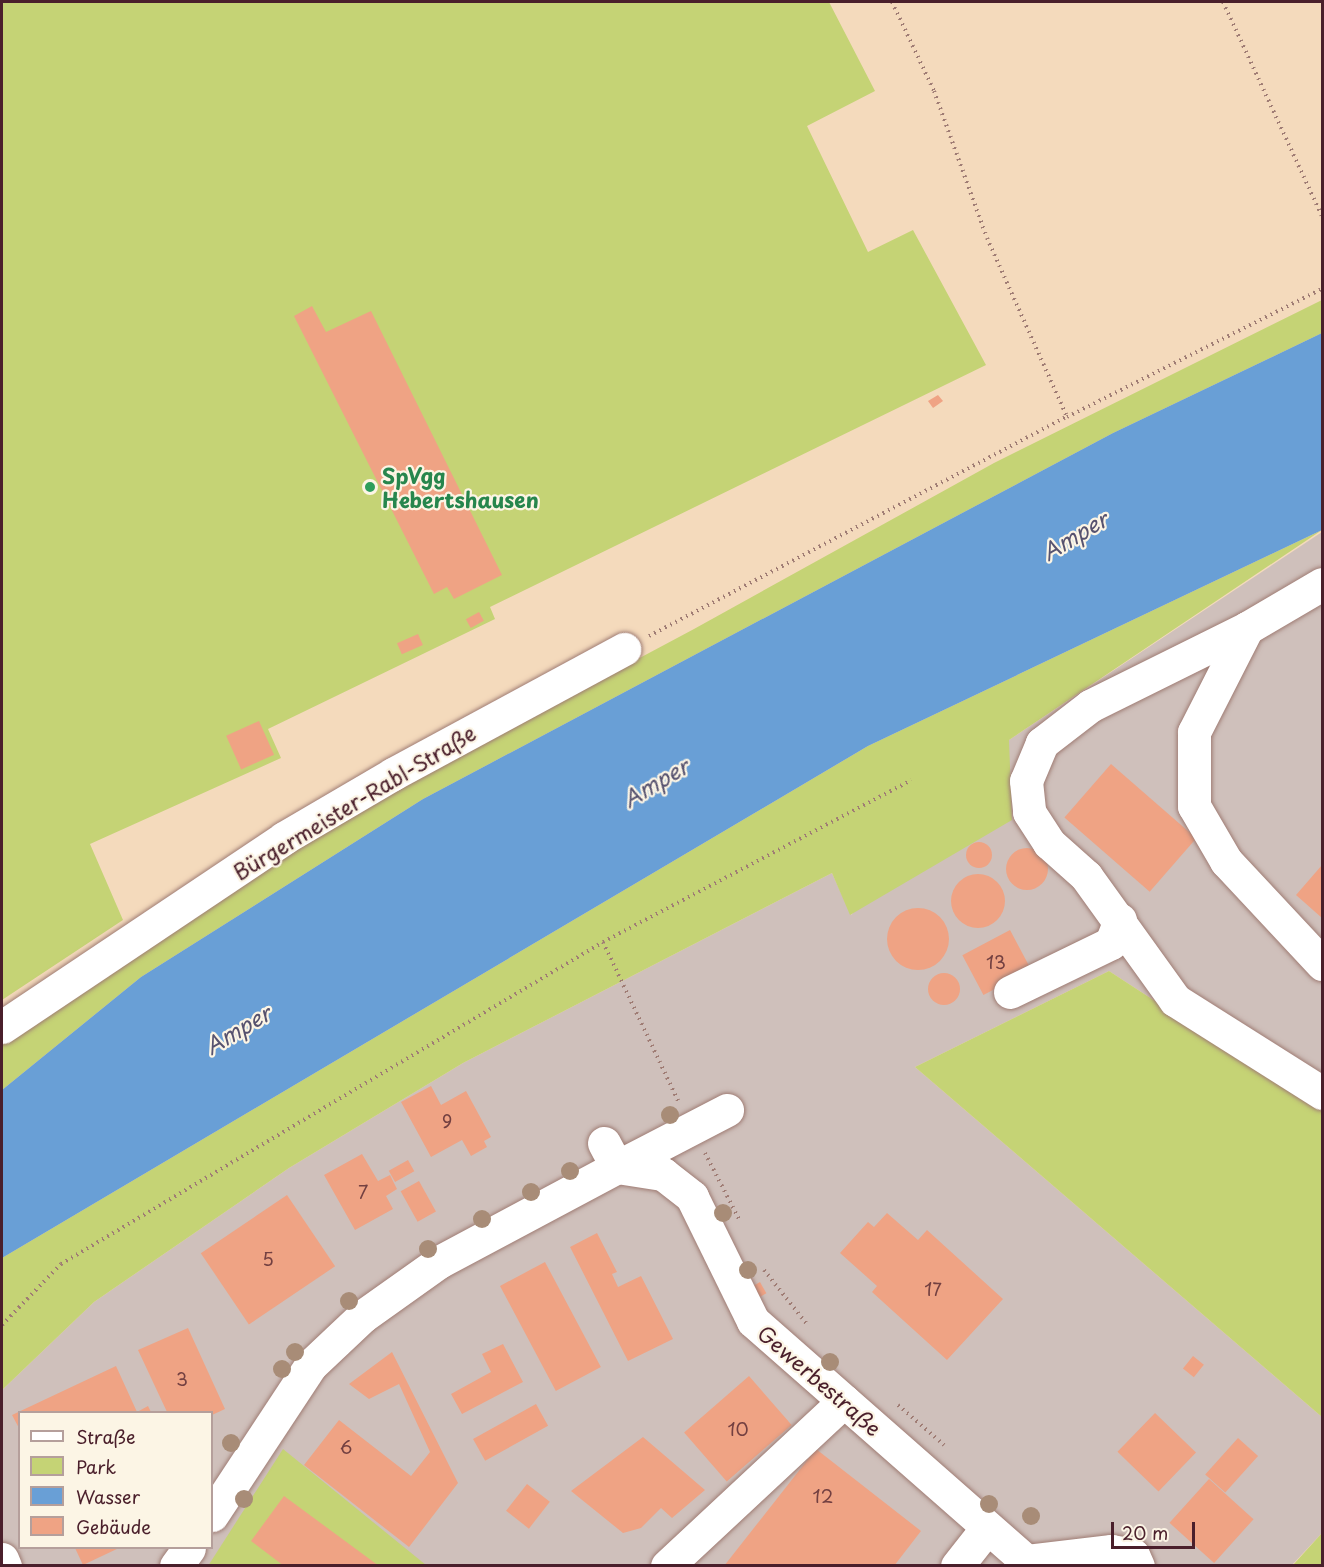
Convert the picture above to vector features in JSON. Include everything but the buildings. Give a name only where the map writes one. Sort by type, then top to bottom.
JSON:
[{"type":"street","points":[[1323,584],[1247,628],[1090,706],[1042,743],[1026,781],[1029,812],[1049,843],[1086,876],[1120,920],[1175,1000],[1323,1093]]},
{"type":"street","points":[[1247,628],[1194,732],[1194,806],[1226,861],[1323,964]]},
{"type":"street","name":"Bürgermeister-Rabl-Straße","points":[[2,1027],[284,838],[624,649]]},
{"type":"street","points":[[1010,992],[1111,943],[1120,920]]},
{"type":"street","points":[[213,1513],[311,1365],[363,1316],[439,1262],[610,1155],[691,1128],[727,1110]]},
{"type":"street","name":"Gewerbestraße","points":[[610,1155],[663,1174],[692,1197],[753,1320],[987,1528],[1030,1563],[1111,1551],[1133,1555],[1138,1566]]},
{"type":"street","points":[[667,1566],[844,1401]]},
{"type":"street","points":[[957,1566],[987,1528]]},
{"type":"street","points":[[176,1566],[188,1549]]},
{"type":"street","points":[[2,1558],[5,1566]]},
{"type":"path","points":[[892,2],[934,91],[987,238],[1067,417]]},
{"type":"path","points":[[1223,2],[1323,216]]},
{"type":"path","points":[[624,649],[1067,417],[1323,289]]},
{"type":"path","points":[[2,1325],[62,1264],[603,942],[911,780]]},
{"type":"path","points":[[603,942],[691,1128],[732,1201],[744,1229]]},
{"type":"path","points":[[762,1267],[797,1315],[813,1330]]},
{"type":"path","points":[[890,1401],[907,1410],[950,1450]]},
{"type":"shaded area","points":[[1322,532],[1322,1110],[1109,971],[915,1067],[1322,1417],[1322,1533],[1292,1565],[2,1566],[2,1390],[94,1302],[289,1168],[463,1063],[832,873],[851,915],[1009,740]]},
{"type":"green space","name":"SpVgg Hebertshausen","points":[[2,2],[829,2],[875,91],[807,126],[868,252],[913,230],[986,365],[490,607],[495,619],[268,729],[281,758],[90,844],[123,920],[2,1000]]},
{"type":"green space","points":[[1322,300],[1322,333],[1113,433],[423,799],[141,977],[2,1090],[2,1042],[270,855],[694,629],[994,463]]},
{"type":"green space","points":[[1322,530],[1009,740],[1012,820],[850,915],[832,873],[463,1063],[289,1168],[94,1302],[2,1390],[2,1258],[868,746]]},
{"type":"green space","points":[[1109,971],[1322,1110],[1322,1417],[915,1067]]},
{"type":"green space","points":[[283,1449],[426,1565],[208,1566]]},
{"type":"green space","points":[[1322,1533],[1322,1565],[1293,1565]]},
{"type":"water","name":"Amper","points":[[1322,333],[1322,530],[868,746],[2,1258],[2,1090],[141,977],[423,799],[1113,433]]},
{"type":"place","name":"SpVgg Hebertshausen","points":[[370,487]]}]
